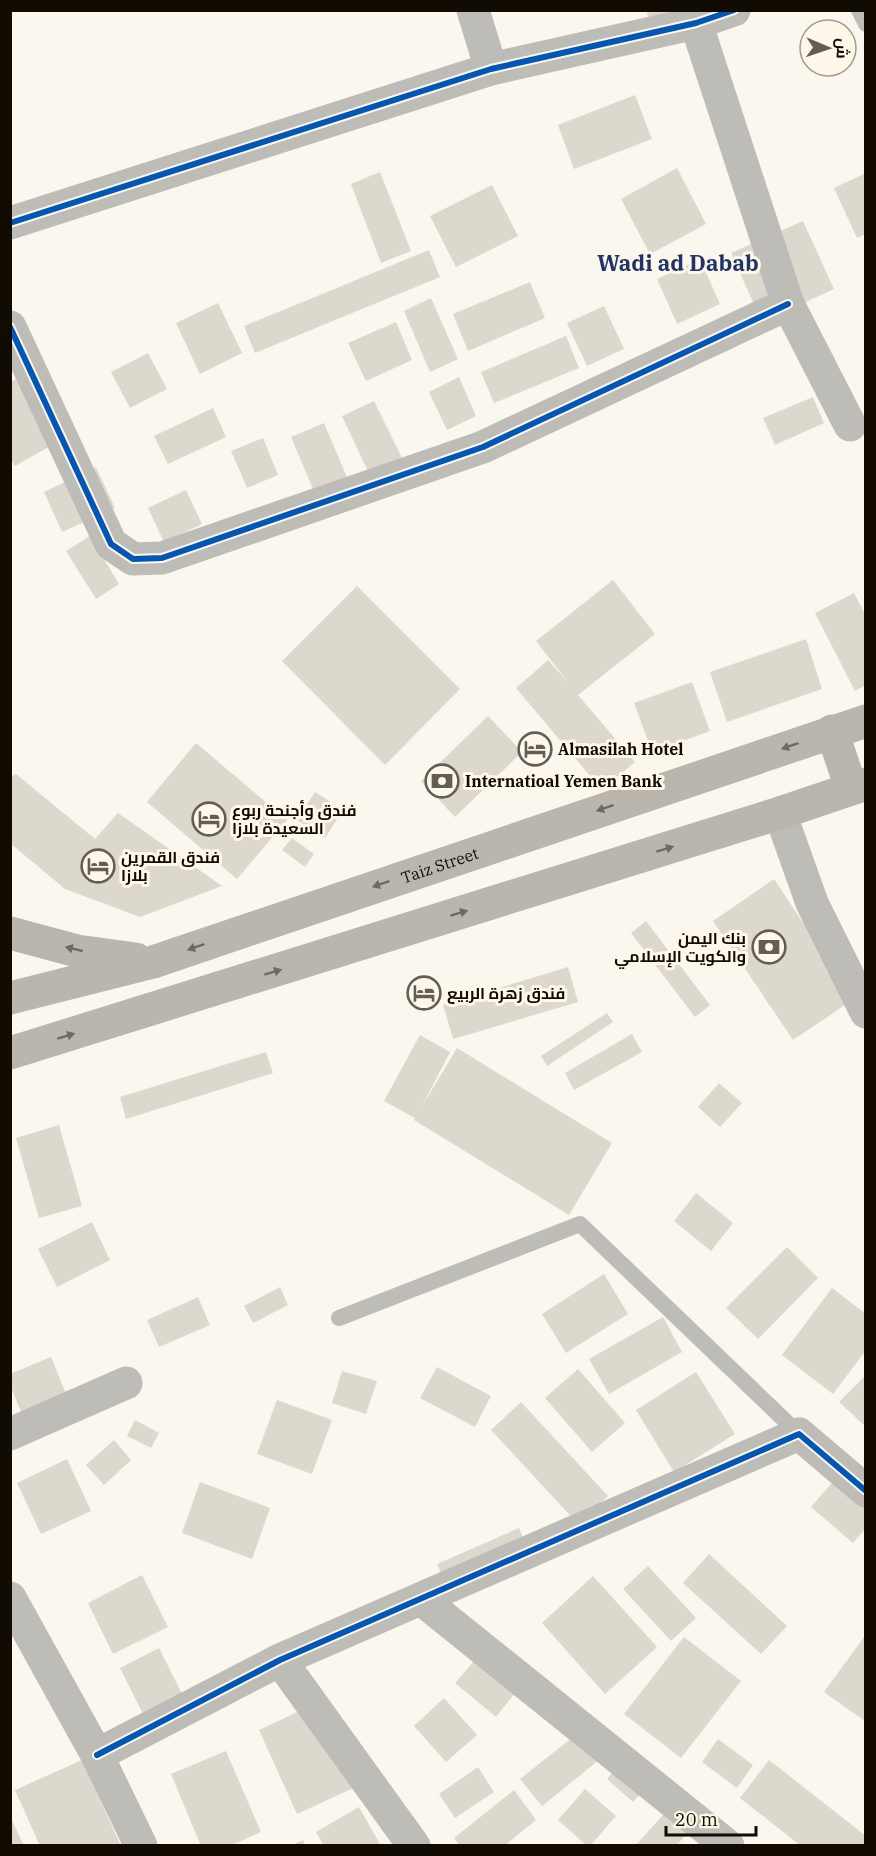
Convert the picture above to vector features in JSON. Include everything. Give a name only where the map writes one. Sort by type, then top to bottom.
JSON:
[{"type":"highway","name":"Taiz Street","points":[[10,998],[153,962],[866,721]]},
{"type":"highway","points":[[10,1053],[780,813],[858,786],[832,731]]},
{"type":"highway","points":[[10,933],[77,951],[153,962]]},
{"type":"street","points":[[473,10],[491,69]]},
{"type":"street","points":[[10,223],[491,69],[696,23],[734,10]]},
{"type":"street","points":[[696,23],[788,304],[850,425]]},
{"type":"street","points":[[10,327],[111,544],[133,559],[162,558],[483,447],[788,304]]},
{"type":"street","points":[[780,813],[812,903],[866,1012]]},
{"type":"street","points":[[10,1434],[126,1383]]},
{"type":"street","points":[[97,1755],[280,1660],[799,1434],[866,1491]]},
{"type":"street","points":[[10,1598],[97,1755],[141,1845]]},
{"type":"street","points":[[421,1599],[728,1845]]},
{"type":"street","points":[[280,1660],[414,1845]]},
{"type":"lane","points":[[859,10],[866,24]]},
{"type":"lane","points":[[339,1318],[580,1224],[799,1434]]},
{"type":"building","points":[[646,10],[677,10],[649,20]]},
{"type":"building","points":[[635,95],[652,139],[574,169],[558,125]]},
{"type":"building","points":[[677,168],[706,224],[650,254],[621,199]]},
{"type":"building","points":[[380,172],[411,251],[381,263],[351,184]]},
{"type":"building","points":[[866,173],[866,234],[857,238],[834,188]]},
{"type":"building","points":[[492,185],[518,236],[456,267],[430,216]]},
{"type":"building","points":[[803,221],[834,289],[762,322],[731,253]]},
{"type":"building","points":[[429,250],[440,277],[255,353],[244,326]]},
{"type":"building","points":[[700,259],[720,304],[677,324],[657,279]]},
{"type":"building","points":[[530,282],[545,318],[468,351],[453,314]]},
{"type":"building","points":[[431,298],[458,359],[430,372],[404,311]]},
{"type":"building","points":[[218,303],[242,353],[200,374],[176,323]]},
{"type":"building","points":[[604,306],[624,349],[587,366],[567,323]]},
{"type":"building","points":[[396,322],[412,360],[366,381],[348,343]]},
{"type":"building","points":[[566,336],[579,368],[494,403],[481,372]]},
{"type":"building","points":[[148,353],[167,389],[130,408],[111,372]]},
{"type":"building","points":[[26,373],[63,439],[15,466],[10,458],[10,382]]},
{"type":"building","points":[[459,377],[476,416],[447,430],[429,392]]},
{"type":"building","points":[[813,397],[824,423],[775,445],[763,418]]},
{"type":"building","points":[[374,401],[407,468],[374,484],[342,416]]},
{"type":"building","points":[[213,408],[226,437],[168,464],[154,436]]},
{"type":"building","points":[[324,423],[354,494],[321,508],[291,437]]},
{"type":"building","points":[[263,438],[278,475],[247,488],[231,451]]},
{"type":"building","points":[[96,467],[115,508],[62,532],[44,492]]},
{"type":"building","points":[[186,490],[202,524],[164,542],[148,508]]},
{"type":"building","points":[[90,536],[119,584],[96,599],[66,551]]},
{"type":"building","points":[[613,580],[655,634],[578,695],[635,762],[602,790],[516,688],[548,660],[568,682],[536,641]]},
{"type":"building","points":[[357,586],[460,689],[385,765],[282,661]]},
{"type":"building","points":[[854,593],[866,616],[866,685],[855,691],[815,613]]},
{"type":"building","points":[[806,639],[822,689],[727,722],[710,672]]},
{"type":"building","points":[[692,682],[710,731],[652,752],[634,703]]},
{"type":"building","points":[[488,716],[522,752],[455,817],[421,781]]},
{"type":"building","points":[[196,743],[287,820],[237,879],[147,802]]},
{"type":"building","points":[[16,774],[95,839],[118,813],[222,886],[140,917],[65,889],[10,843],[10,777]]},
{"type":"building","points":[[315,792],[343,810],[325,838],[297,820]]},
{"type":"building","points":[[292,838],[314,854],[305,867],[282,850]]},
{"type":"building","points":[[774,879],[854,999],[793,1040],[713,921]]},
{"type":"building","points":[[646,921],[710,1005],[695,1017],[631,933]]},
{"type":"building","points":[[568,967],[578,1002],[453,1039],[443,1005]]},
{"type":"building","points":[[607,1013],[613,1022],[547,1066],[541,1056]]},
{"type":"building","points":[[632,1034],[642,1052],[574,1090],[565,1073]]},
{"type":"building","points":[[420,1035],[450,1052],[421,1108],[457,1048],[612,1143],[569,1215],[384,1101]]},
{"type":"building","points":[[266,1052],[273,1073],[126,1119],[120,1097]]},
{"type":"building","points":[[719,1083],[742,1103],[720,1127],[698,1107]]},
{"type":"building","points":[[59,1125],[82,1206],[39,1218],[16,1138]]},
{"type":"building","points":[[696,1193],[733,1223],[711,1251],[674,1221]]},
{"type":"building","points":[[92,1222],[110,1260],[57,1287],[38,1249]]},
{"type":"building","points":[[787,1247],[818,1278],[758,1339],[726,1308]]},
{"type":"building","points":[[604,1274],[628,1314],[566,1353],[542,1314]]},
{"type":"building","points":[[280,1287],[288,1305],[253,1323],[244,1306]]},
{"type":"building","points":[[832,1288],[866,1314],[866,1350],[833,1394],[782,1355]]},
{"type":"building","points":[[198,1297],[210,1325],[159,1347],[147,1320]]},
{"type":"building","points":[[663,1317],[682,1352],[609,1394],[589,1359]]},
{"type":"building","points":[[51,1357],[73,1411],[28,1429],[10,1385],[10,1374]]},
{"type":"building","points":[[437,1367],[491,1396],[475,1427],[420,1398]]},
{"type":"building","points":[[578,1369],[625,1423],[592,1452],[545,1398]]},
{"type":"building","points":[[342,1371],[377,1381],[366,1414],[332,1403]]},
{"type":"building","points":[[696,1372],[735,1434],[674,1472],[636,1410]]},
{"type":"building","points":[[866,1375],[866,1427],[839,1402]]},
{"type":"building","points":[[277,1400],[332,1420],[312,1474],[257,1454]]},
{"type":"building","points":[[521,1402],[608,1496],[578,1524],[491,1430]]},
{"type":"building","points":[[135,1420],[159,1433],[151,1448],[127,1436]]},
{"type":"building","points":[[114,1440],[131,1460],[104,1485],[86,1465]]},
{"type":"building","points":[[67,1459],[91,1511],[41,1534],[17,1483]]},
{"type":"building","points":[[838,1476],[866,1500],[866,1528],[853,1543],[811,1507]]},
{"type":"building","points":[[200,1482],[270,1508],[252,1559],[182,1533]]},
{"type":"building","points":[[519,1528],[526,1545],[445,1582],[437,1564]]},
{"type":"building","points":[[709,1554],[787,1626],[761,1654],[683,1583]]},
{"type":"building","points":[[648,1566],[696,1618],[671,1641],[623,1589]]},
{"type":"building","points":[[142,1575],[168,1627],[113,1654],[88,1603]]},
{"type":"building","points":[[593,1576],[657,1647],[605,1694],[542,1623]]},
{"type":"building","points":[[684,1637],[741,1681],[681,1758],[624,1714]]},
{"type":"building","points":[[864,1637],[866,1638],[866,1722],[824,1692]]},
{"type":"building","points":[[159,1648],[182,1694],[143,1714],[120,1668]]},
{"type":"building","points":[[475,1660],[515,1693],[496,1717],[455,1683]]},
{"type":"building","points":[[444,1698],[477,1735],[446,1762],[414,1726]]},
{"type":"building","points":[[323,1700],[362,1784],[297,1814],[259,1730]]},
{"type":"building","points":[[578,1733],[599,1760],[542,1806],[520,1779]]},
{"type":"building","points":[[718,1739],[753,1765],[737,1788],[702,1762]]},
{"type":"building","points":[[226,1751],[261,1832],[230,1846],[201,1846],[171,1774]]},
{"type":"building","points":[[82,1760],[121,1846],[40,1846],[15,1790]]},
{"type":"building","points":[[769,1760],[866,1836],[866,1846],[801,1846],[740,1798]]},
{"type":"building","points":[[619,1765],[645,1789],[633,1802],[607,1779]]},
{"type":"building","points":[[478,1767],[494,1792],[455,1818],[439,1794]]},
{"type":"building","points":[[585,1789],[616,1816],[590,1846],[587,1846],[558,1820]]},
{"type":"building","points":[[514,1790],[536,1820],[504,1846],[460,1846],[454,1838]]},
{"type":"building","points":[[672,1805],[694,1826],[676,1846],[635,1846]]},
{"type":"building","points":[[359,1807],[381,1846],[324,1846],[316,1832]]},
{"type":"building","points":[[10,1816],[24,1846],[10,1846]]},
{"type":"building","points":[[303,1840],[305,1846],[290,1846]]},
{"type":"cycle path","points":[[10,223],[491,69],[696,23],[734,10]]},
{"type":"cycle path","points":[[10,327],[111,544],[133,559],[162,558],[483,447],[788,304]]},
{"type":"cycle path","points":[[97,1755],[280,1660],[799,1434],[866,1491]]},
{"type":"place","name":"Almasilah Hotel","points":[[535,749]]},
{"type":"place","name":"Internatioal Yemen Bank","points":[[442,781]]},
{"type":"place","name":"فندق وأجنحة ربوع السعيدة بلازا","points":[[209,819]]},
{"type":"place","name":"فندق القمرين بلازا","points":[[98,866]]},
{"type":"place","name":"بنك اليمن والكويت الإسلامي","points":[[769,947]]},
{"type":"place","name":"فندق زهرة الربيع","points":[[424,993]]},
{"type":"district","name":"Wadi ad Dabab","points":[[678,263]]}]
